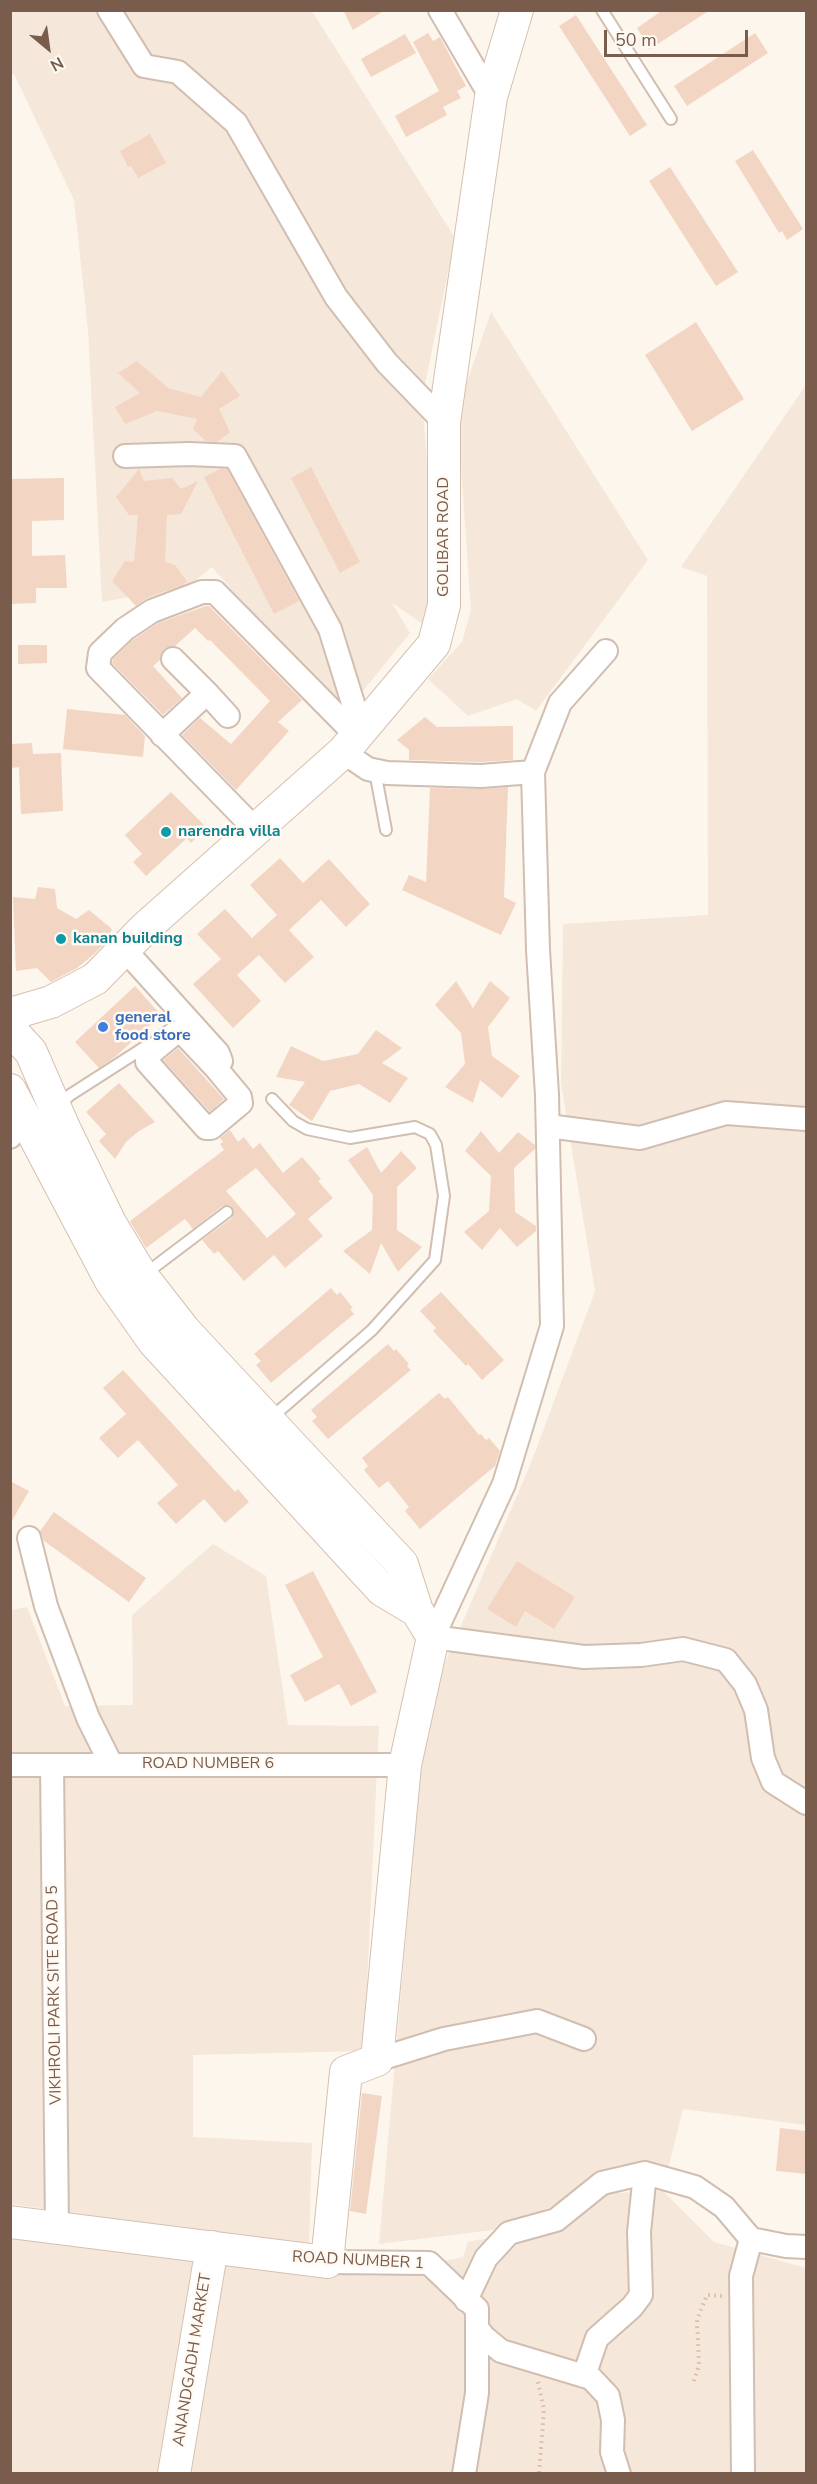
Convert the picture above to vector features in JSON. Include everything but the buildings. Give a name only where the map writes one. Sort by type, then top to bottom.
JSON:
[{"type":"street","points":[[109,10],[144,66],[178,72],[236,123],[336,297],[387,363],[444,422]]},
{"type":"street","points":[[440,10],[491,97]]},
{"type":"street","name":"GOLIBAR ROAD","points":[[10,1014],[51,1002],[95,979],[145,928],[353,739],[434,644],[444,605],[444,422],[491,97],[517,10]]},
{"type":"street","points":[[125,456],[189,454],[236,456],[330,629],[353,739]]},
{"type":"street","points":[[255,829],[98,668],[100,652],[125,629],[152,610],[202,592],[214,592],[353,739],[375,771],[415,775],[481,776],[533,772]]},
{"type":"street","points":[[377,2060],[405,1765],[433,1637],[504,1484],[552,1326],[548,1126],[538,950],[533,772],[560,703],[606,651]]},
{"type":"street","points":[[173,659],[228,716]]},
{"type":"street","points":[[162,735],[207,693]]},
{"type":"street","points":[[125,950],[218,1053],[221,1060],[215,1067]]},
{"type":"street","points":[[10,1029],[30,1052],[42,1129]]},
{"type":"street","points":[[12,1094],[42,1129],[130,1283],[154,1342],[352,1510],[402,1564],[417,1611],[433,1637]]},
{"type":"street","points":[[548,1126],[640,1138],[726,1113],[807,1119]]},
{"type":"street","points":[[257,1431],[327,1530],[382,1590],[417,1611]]},
{"type":"street","points":[[327,1530],[352,1510]]},
{"type":"street","points":[[29,1538],[49,1616],[88,1718],[111,1764]]},
{"type":"street","points":[[433,1637],[584,1657],[640,1655],[682,1649],[726,1660],[745,1684],[756,1710],[763,1758],[773,1782],[807,1803]]},
{"type":"street","name":"ROAD NUMBER 6","points":[[10,1765],[405,1765]]},
{"type":"street","name":"VIKHROLI PARK SITE ROAD 5","points":[[52,1765],[57,2226]]},
{"type":"street","points":[[327,2262],[346,2072],[444,2039],[537,2021],[584,2039]]},
{"type":"street","points":[[584,2376],[597,2338],[632,2307],[641,2295],[639,2232],[645,2173]]},
{"type":"street","points":[[466,2300],[486,2258],[509,2233],[556,2220],[602,2182],[645,2173],[695,2187],[724,2207],[750,2239],[786,2246],[807,2247]]},
{"type":"street","name":"ROAD NUMBER 1","points":[[10,2222],[57,2226],[327,2262],[429,2263],[477,2309],[477,2328],[501,2351],[591,2378],[608,2396],[613,2420],[612,2452],[619,2474]]},
{"type":"street","points":[[743,2474],[741,2276],[750,2239]]},
{"type":"street","name":"ANANDGADH MARKET","points":[[174,2474],[212,2247]]},
{"type":"street","points":[[464,2474],[477,2393],[477,2328]]},
{"type":"lane","points":[[602,10],[671,118]]},
{"type":"lane","points":[[375,771],[386,830]]},
{"type":"lane","points":[[42,1129],[70,1095],[158,1038]]},
{"type":"lane","points":[[257,1431],[372,1330],[435,1260],[444,1196],[436,1145],[430,1134],[415,1126],[350,1138],[307,1129],[293,1121],[272,1099]]},
{"type":"lane","points":[[130,1283],[227,1212]]},
{"type":"path","points":[[694,2381],[699,2365],[697,2320],[707,2295],[741,2296]]},
{"type":"path","points":[[533,2361],[544,2409],[539,2474]]},
{"type":"shaded area","points":[[11,11],[312,11],[455,238],[422,399],[435,556],[427,627],[392,603],[410,633],[362,692],[336,708],[212,567],[187,587],[102,602],[88,330],[74,200],[14,74],[11,74]]},
{"type":"shaded area","points":[[491,312],[648,560],[536,711],[517,699],[468,716],[428,679],[462,642],[471,610],[457,411]]},
{"type":"shaded area","points":[[806,385],[806,2125],[683,2109],[669,2166],[589,2176],[561,2203],[493,2230],[379,2244],[426,1707],[531,1463],[595,1291],[561,1083],[563,924],[708,915],[707,576],[681,567]]},
{"type":"shaded area","points":[[213,1544],[266,1576],[288,1725],[379,1726],[364,2051],[193,2055],[193,2137],[312,2143],[309,2248],[11,2204],[11,1610],[27,1607],[65,1706],[133,1705],[132,1615]]},
{"type":"shaded area","points":[[663,2191],[714,2242],[806,2268],[806,2473],[187,2474],[219,2258],[376,2276],[463,2257],[468,2242],[556,2225],[591,2194]]},
{"type":"shaded area","points":[[11,2236],[196,2256],[172,2409],[159,2473],[11,2474]]},
{"type":"place","name":"narendra villa","points":[[166,832]]},
{"type":"place","name":"kanan building","points":[[61,939]]},
{"type":"place","name":"general food store","points":[[103,1027]]}]
